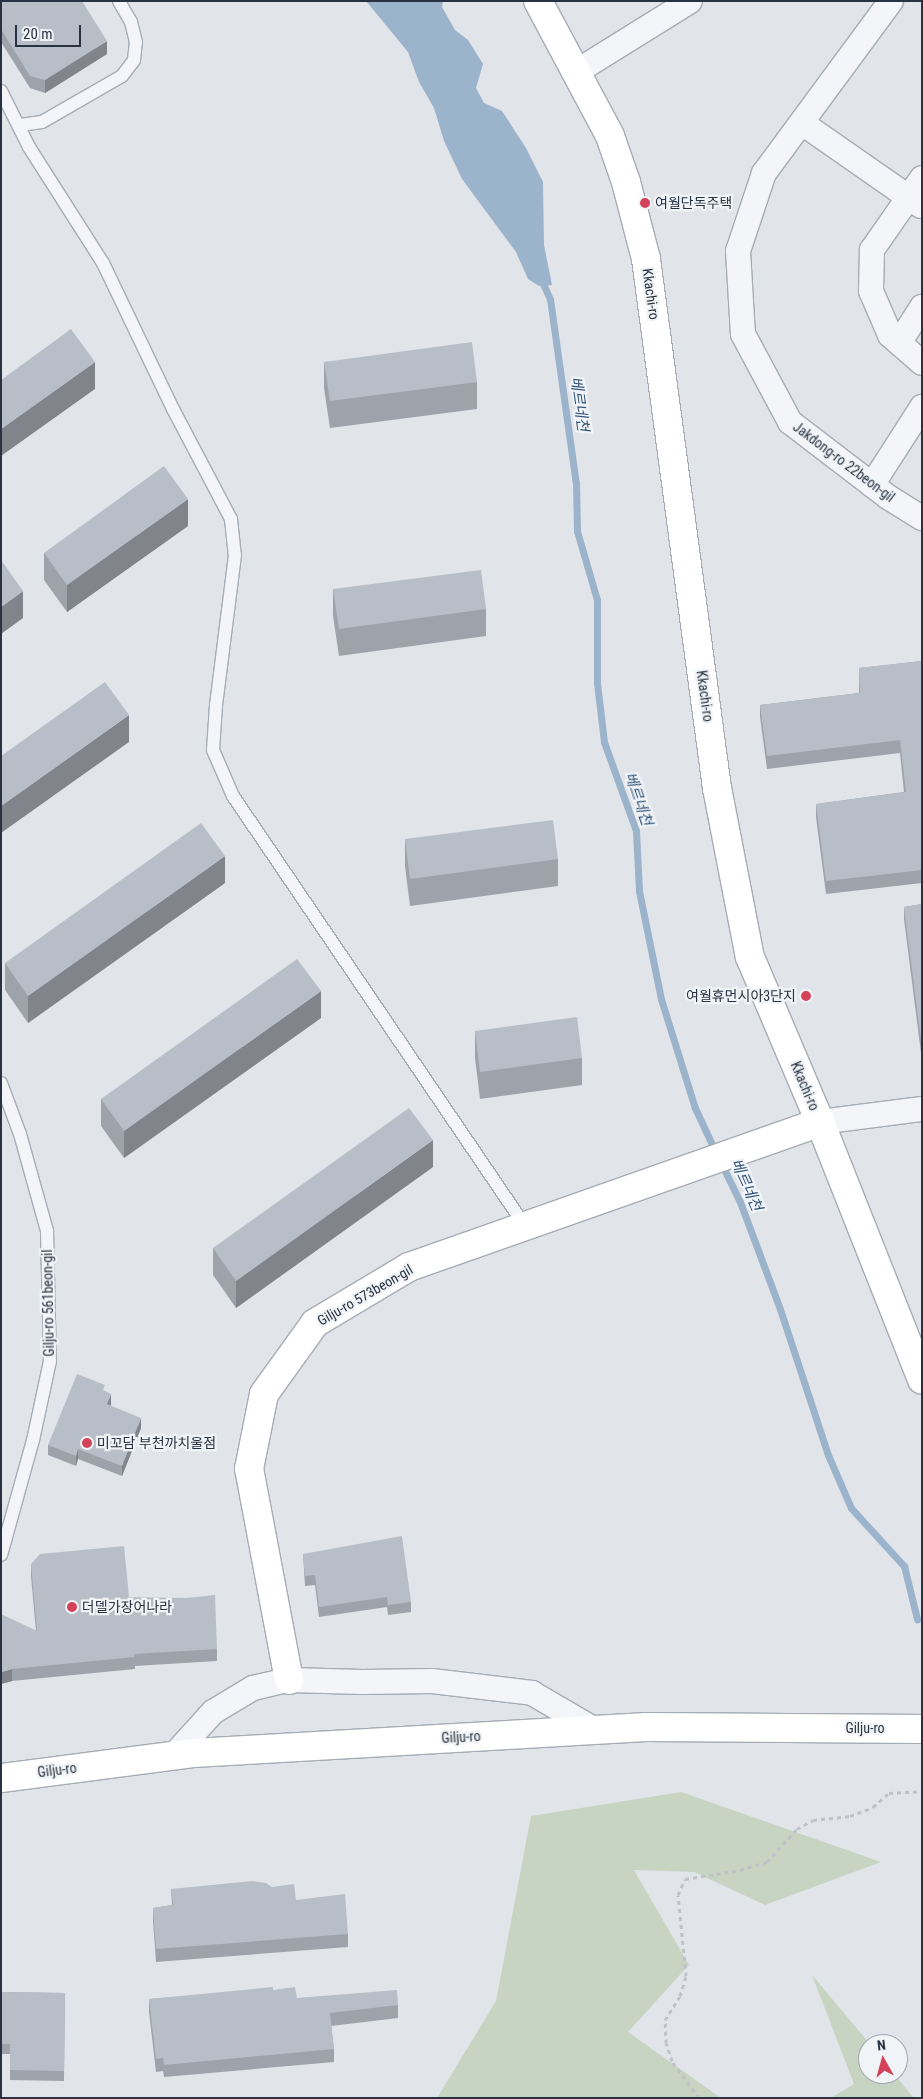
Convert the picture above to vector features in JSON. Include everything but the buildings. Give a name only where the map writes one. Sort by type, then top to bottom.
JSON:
[{"type":"street","name":"Kkachi-ro","points":[[538,1],[610,136],[626,182],[646,259],[717,788],[750,957],[820,1122],[922,1380]]},
{"type":"street","points":[[576,72],[690,1]]},
{"type":"street","name":"Jakdong-ro 22beon-gil","points":[[891,1],[764,173],[738,251],[743,334],[790,422],[872,485],[922,518]]},
{"type":"street","points":[[802,123],[917,194],[872,250],[871,291],[890,335],[922,363]]},
{"type":"street","points":[[899,343],[922,307]]},
{"type":"street","points":[[872,485],[922,407]]},
{"type":"street","points":[[820,1122],[922,1109]]},
{"type":"street","name":"Gilju-ro 573beon-gil","points":[[288,1680],[249,1469],[264,1394],[315,1323],[409,1267],[820,1122]]},
{"type":"street","points":[[174,1755],[213,1712],[253,1688],[288,1680],[432,1681],[532,1693],[595,1730]]},
{"type":"street","name":"Gilju-ro","points":[[1,1778],[174,1755],[646,1727],[922,1729]]},
{"type":"lane","points":[[20,125],[42,122],[122,76],[134,60],[136,42],[131,22],[119,1]]},
{"type":"lane","points":[[1,91],[20,125],[29,147],[103,263],[173,409],[231,519],[235,554],[216,705],[213,750],[233,796],[525,1226]]},
{"type":"lane","name":"Gilju-ro 561beon-gil","points":[[1,1083],[20,1134],[48,1231],[50,1361],[33,1440],[1,1555]]},
{"type":"path","points":[[699,2098],[672,2061],[666,2043],[665,2020],[680,1996],[686,1976],[678,1895],[686,1880],[740,1870],[766,1862],[798,1829],[813,1820],[850,1816],[874,1807],[889,1793],[922,1791]]},
{"type":"green space","points":[[681,1792],[881,1862],[765,1905],[694,1872],[634,1870],[689,1965],[628,2032],[721,2098],[437,2098],[496,2001],[531,1816]]},
{"type":"green space","points":[[812,1975],[862,2034],[858,2034],[858,2084],[902,2084],[914,2098],[831,2098],[854,2084]]},
{"type":"water","points":[[366,1],[443,1],[442,7],[455,30],[468,40],[483,64],[476,88],[484,103],[502,111],[526,148],[543,182],[544,245],[552,285],[539,286],[528,279],[516,252],[462,179],[444,141],[434,108],[419,82],[408,52]]},
{"type":"waterway","name":"베르네천","points":[[541,279],[550,299],[576,483],[577,531],[597,600],[597,683],[604,742],[636,831],[639,891],[661,999],[695,1108],[716,1153]]},
{"type":"waterway","name":"베르네천","points":[[721,1163],[740,1202],[780,1309],[828,1455],[851,1508],[904,1566],[917,1619]]},
{"type":"place","name":"여월단독주택","points":[[645,203]]},
{"type":"place","name":"여월휴먼시아3단지","points":[[806,996]]},
{"type":"place","name":"미꼬담 부천까치울점","points":[[87,1443]]},
{"type":"place","name":"더델가장어나라","points":[[72,1607]]}]
